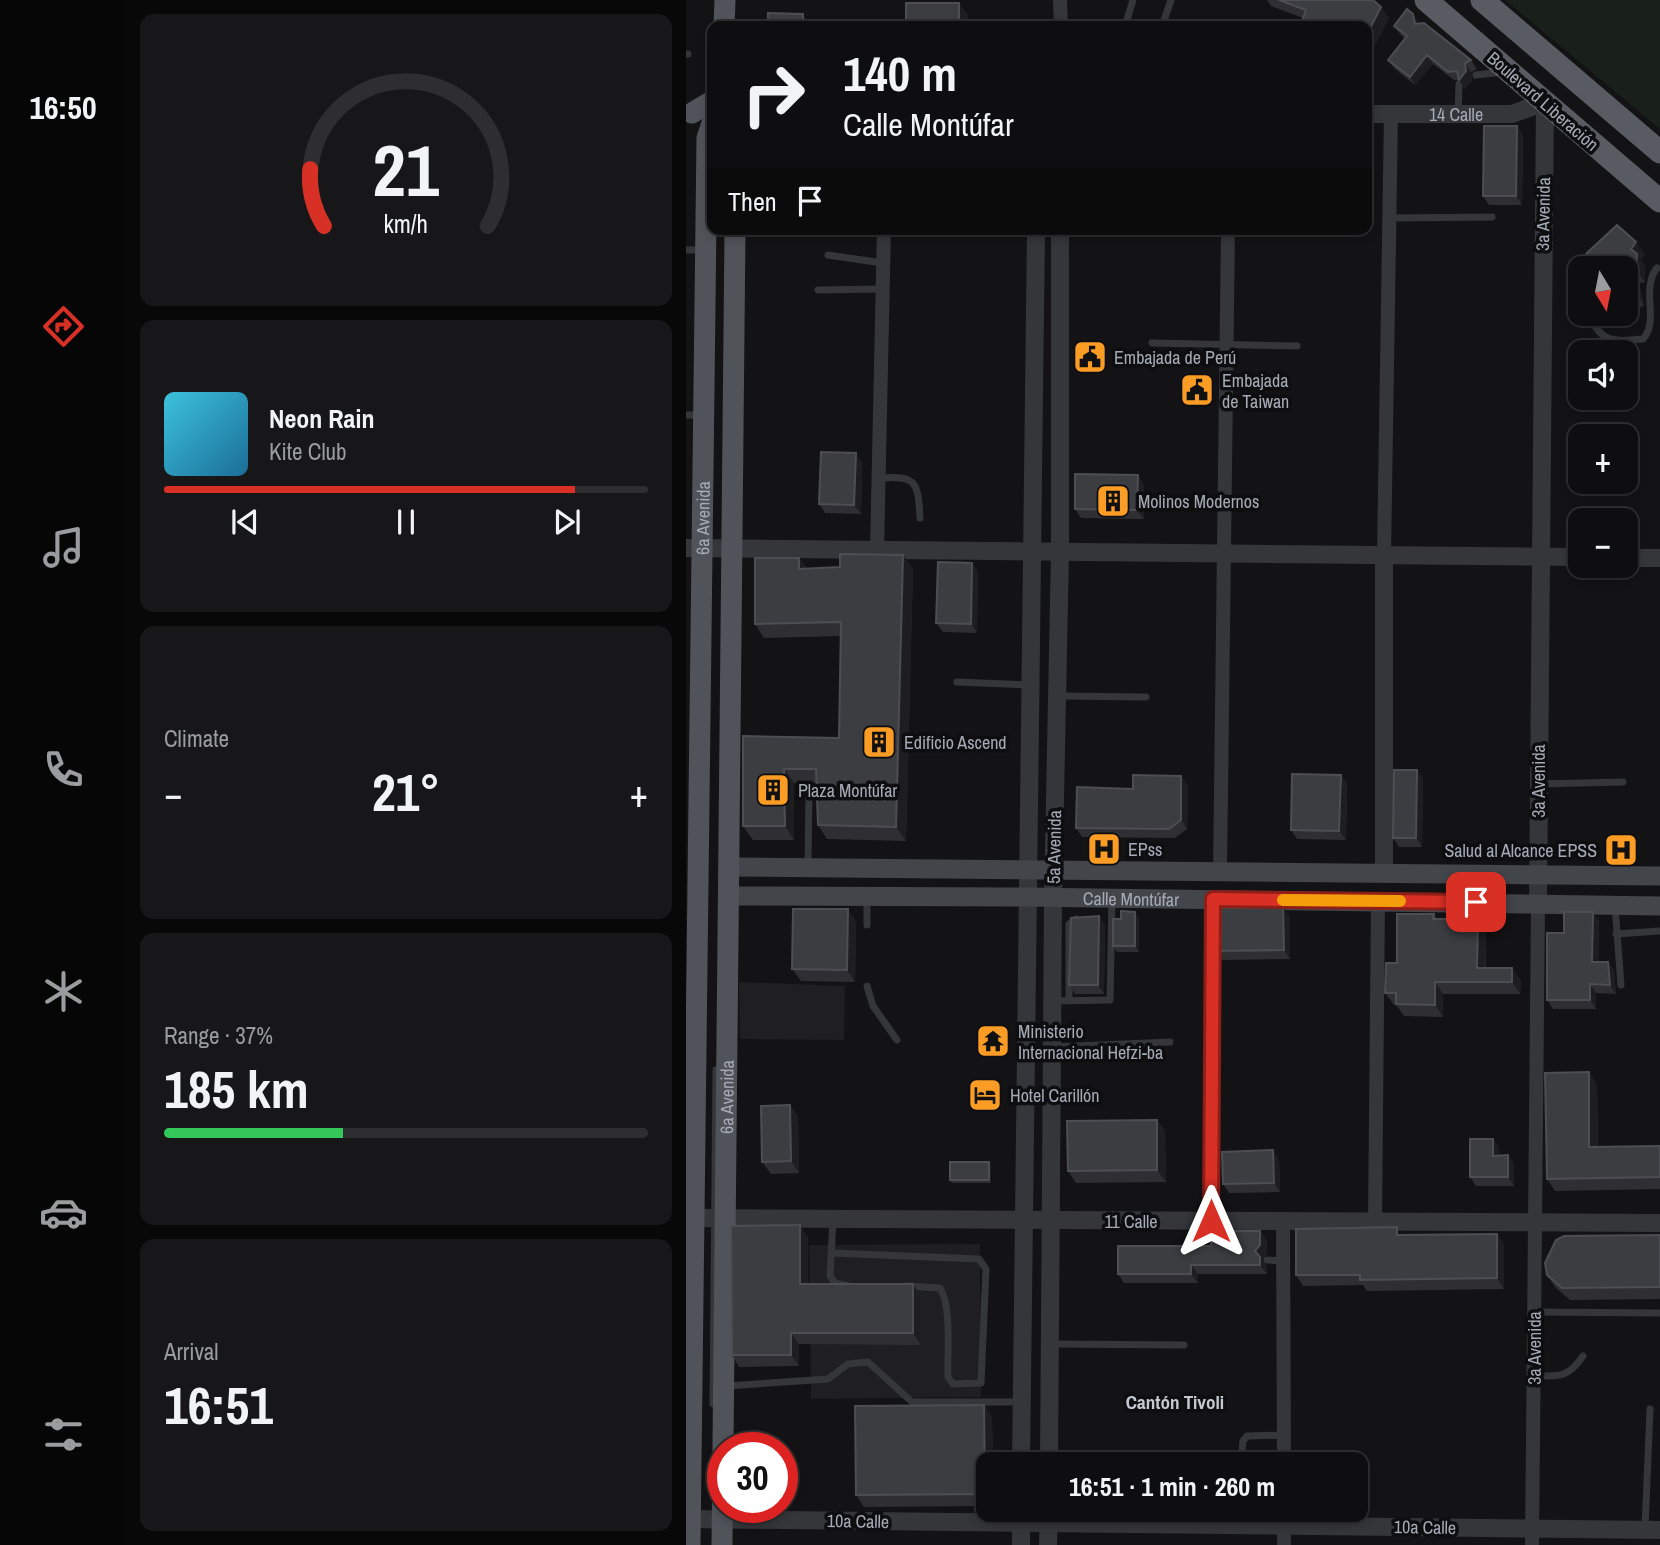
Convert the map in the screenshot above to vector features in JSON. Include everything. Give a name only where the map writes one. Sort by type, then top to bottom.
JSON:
[{"type":"highway","name":"Boulevard Liberación","points":[[1482,0],[1660,152]]},
{"type":"highway","name":"Boulevard Liberación","points":[[1427,5],[1509,71],[1660,201]]},
{"type":"main road","points":[[724,0],[724,21]]},
{"type":"main road","name":"6a Avenida","points":[[707,138],[696,250],[695,415],[712,548],[724,867],[718,1219],[722,1387],[716,1524]]},
{"type":"main road","name":"6a Avenida","points":[[690,1545],[688,1378],[695,616],[712,548],[735,235]]},
{"type":"main road","name":"Calle Montúfar","points":[[692,867],[1660,876]]},
{"type":"main road","name":"Calle Montúfar","points":[[691,896],[1026,897],[1660,906]]},
{"type":"street","points":[[1060,0],[1061,21]]},
{"type":"street","name":"14 Calle","points":[[1372,114],[1512,114],[1545,102]]},
{"type":"street","name":"3a Avenida","points":[[1532,1537],[1545,102]]},
{"type":"street","points":[[1384,873],[1384,555],[1391,114]]},
{"type":"street","points":[[877,550],[884,235]]},
{"type":"street","name":"5a Avenida","points":[[1021,1452],[1026,870],[1036,235]]},
{"type":"street","name":"5a Avenida","points":[[1049,1452],[1052,1046],[1061,1001],[1053,898],[1060,552],[1060,235]]},
{"type":"street","points":[[1220,872],[1228,235]]},
{"type":"street","points":[[712,548],[1568,557]]},
{"type":"street","points":[[1638,558],[1660,558]]},
{"type":"street","points":[[1213,899],[1219,1224]]},
{"type":"street","points":[[1375,1223],[1378,901]]},
{"type":"street","name":"11 Calle","points":[[689,1219],[1051,1220],[1219,1224],[1283,1221],[1660,1223]]},
{"type":"street","points":[[1283,1221],[1284,1452]]},
{"type":"street","name":"10a Calle","points":[[688,1519],[716,1524],[976,1518]]},
{"type":"street","points":[[1020,1545],[1021,1522]]},
{"type":"street","points":[[1048,1545],[1049,1522]]},
{"type":"street","points":[[1283,1545],[1284,1522]]},
{"type":"street","name":"10a Calle","points":[[1336,1522],[1532,1537],[1653,1530]]},
{"type":"lane","points":[[1127,21],[1133,0]]},
{"type":"lane","points":[[1164,21],[1171,0]]},
{"type":"lane","points":[[1476,75],[1509,71]]},
{"type":"lane","points":[[1458,114],[1459,83]]},
{"type":"lane","points":[[1389,218],[1492,217]]},
{"type":"lane","points":[[712,548],[728,235]]},
{"type":"lane","points":[[828,255],[884,263]]},
{"type":"lane","points":[[1595,326],[1600,336],[1607,339],[1643,338],[1649,328],[1648,286],[1650,276],[1657,268]]},
{"type":"lane","points":[[818,290],[883,289]]},
{"type":"lane","points":[[1152,343],[1297,346]]},
{"type":"lane","points":[[879,478],[906,477],[913,481],[919,491],[920,518]]},
{"type":"lane","points":[[957,682],[1029,685]]},
{"type":"lane","points":[[1057,696],[1146,697]]},
{"type":"lane","points":[[1538,784],[1623,782]]},
{"type":"lane","points":[[808,868],[809,790]]},
{"type":"lane","points":[[718,963],[724,896]]},
{"type":"lane","points":[[867,896],[867,925]]},
{"type":"lane","points":[[1087,919],[1074,919],[1069,924],[1061,1001],[1110,1000],[1112,898]]},
{"type":"lane","points":[[1615,905],[1621,985]]},
{"type":"lane","points":[[1099,919],[1112,919]]},
{"type":"lane","points":[[1616,934],[1660,931]]},
{"type":"lane","points":[[867,986],[873,1006],[897,1040]]},
{"type":"lane","points":[[1052,1046],[1170,1042]]},
{"type":"lane","points":[[713,1410],[718,1219],[716,1057]]},
{"type":"lane","points":[[833,1220],[829,1268],[835,1283],[863,1286]]},
{"type":"lane","points":[[832,1253],[979,1259],[986,1269],[981,1383],[953,1384],[948,1377],[945,1296],[940,1288],[891,1286]]},
{"type":"lane","points":[[1266,1260],[1283,1261]]},
{"type":"lane","points":[[1534,1312],[1660,1313]]},
{"type":"lane","points":[[1051,1344],[1184,1345]]},
{"type":"lane","points":[[1534,1376],[1563,1375],[1572,1371],[1583,1356]]},
{"type":"lane","points":[[722,1387],[828,1379],[848,1364],[860,1361],[873,1365],[912,1402],[1022,1402]]},
{"type":"lane","points":[[1650,1409],[1653,1530]]},
{"type":"lane","points":[[1242,1452],[1243,1441],[1247,1436],[1284,1435]]},
{"type":"shaded area","points":[[1505,0],[1660,0],[1660,129]]},
{"type":"shaded area","points":[[739,982],[845,986],[844,1040],[740,1039]]},
{"type":"shaded area","points":[[980,1244],[981,1397],[811,1399],[809,1245]]},
{"type":"building","points":[[1279,0],[1373,0],[1381,7],[1372,24],[1372,21],[1302,21],[1306,10]]},
{"type":"building","points":[[906,3],[959,3],[959,21],[906,21]]},
{"type":"building","points":[[1407,9],[1413,14],[1415,24],[1424,23],[1471,60],[1465,63],[1466,71],[1459,80],[1457,71],[1448,72],[1427,55],[1410,77],[1388,60],[1407,36],[1394,26]]},
{"type":"building","points":[[768,13],[803,14],[803,21],[768,21]]},
{"type":"building","points":[[1484,126],[1517,126],[1516,196],[1483,196]]},
{"type":"building","points":[[1617,225],[1636,242],[1631,249],[1637,256],[1585,256]]},
{"type":"building","points":[[821,452],[856,453],[854,505],[819,504]]},
{"type":"building","name":"Molinos Modernos","points":[[1075,474],[1138,475],[1137,510],[1075,509]]},
{"type":"building","points":[[840,554],[903,555],[896,827],[818,825],[816,769],[784,769],[785,826],[743,826],[743,736],[839,738],[841,622],[755,624],[755,558],[799,558],[799,569],[840,567]]},
{"type":"building","points":[[938,562],[972,563],[971,624],[936,623]]},
{"type":"building","points":[[1394,770],[1417,770],[1416,838],[1393,838]]},
{"type":"building","points":[[1292,774],[1341,775],[1339,831],[1291,830]]},
{"type":"building","points":[[1133,775],[1181,776],[1181,820],[1169,829],[1076,828],[1077,787],[1133,789]]},
{"type":"building","points":[[1283,907],[1284,950],[1216,951],[1216,908]]},
{"type":"building","points":[[793,909],[848,909],[847,970],[792,969]]},
{"type":"building","points":[[1121,911],[1135,912],[1135,946],[1113,946],[1113,919],[1121,919]]},
{"type":"building","points":[[1564,912],[1593,912],[1592,962],[1608,962],[1610,985],[1590,984],[1590,1000],[1547,1000],[1547,933],[1564,933]]},
{"type":"building","points":[[1397,914],[1434,914],[1433,919],[1478,919],[1477,968],[1512,968],[1512,982],[1435,982],[1435,1005],[1396,1004],[1396,993],[1385,993],[1386,963],[1397,963]]},
{"type":"building","points":[[1099,916],[1098,985],[1069,985],[1071,918]]},
{"type":"building","points":[[1589,1072],[1589,1147],[1660,1146],[1660,1177],[1547,1179],[1545,1073]]},
{"type":"building","points":[[790,1105],[791,1161],[762,1162],[761,1106]]},
{"type":"building","points":[[1157,1120],[1157,1170],[1068,1171],[1067,1121]]},
{"type":"building","points":[[1470,1139],[1493,1139],[1493,1156],[1508,1155],[1508,1177],[1470,1177]]},
{"type":"building","points":[[1273,1150],[1274,1183],[1223,1184],[1222,1152]]},
{"type":"building","points":[[950,1162],[989,1162],[989,1180],[950,1180]]},
{"type":"building","points":[[800,1225],[800,1284],[913,1284],[913,1333],[791,1333],[791,1355],[732,1355],[731,1226]]},
{"type":"building","points":[[1397,1227],[1397,1235],[1497,1234],[1497,1278],[1360,1280],[1360,1275],[1296,1275],[1296,1229]]},
{"type":"building","points":[[1211,1231],[1217,1237],[1224,1231],[1260,1231],[1260,1245],[1255,1251],[1260,1257],[1260,1265],[1191,1265],[1191,1274],[1118,1274],[1118,1246],[1211,1246]]},
{"type":"building","points":[[1660,1235],[1660,1287],[1562,1288],[1547,1275],[1545,1263],[1556,1240],[1564,1236]]},
{"type":"building","points":[[984,1405],[985,1452],[976,1452],[976,1494],[856,1495],[855,1406]]},
{"type":"slow traffic","points":[[1283,900],[1400,901]]},
{"type":"place","name":"Embajada de Perú","points":[[1090,357]]},
{"type":"place","name":"Embajada de Taiwan","points":[[1197,390]]},
{"type":"place","name":"Molinos Modernos","points":[[1113,501]]},
{"type":"place","name":"Edificio Ascend","points":[[879,742]]},
{"type":"place","name":"Plaza Montúfar","points":[[773,790]]},
{"type":"place","name":"EPss","points":[[1104,849]]},
{"type":"place","name":"Salud al Alcance EPSS","points":[[1621,850]]},
{"type":"place","name":"Ministerio Internacional Hefzi-ba","points":[[993,1041]]},
{"type":"place","name":"Hotel Carillón","points":[[985,1095]]},
{"type":"district","name":"Cantón Tivoli","points":[[1175,1402]]},
{"type":"route","points":[[1211,1221],[1213,899],[1476,902]]}]
